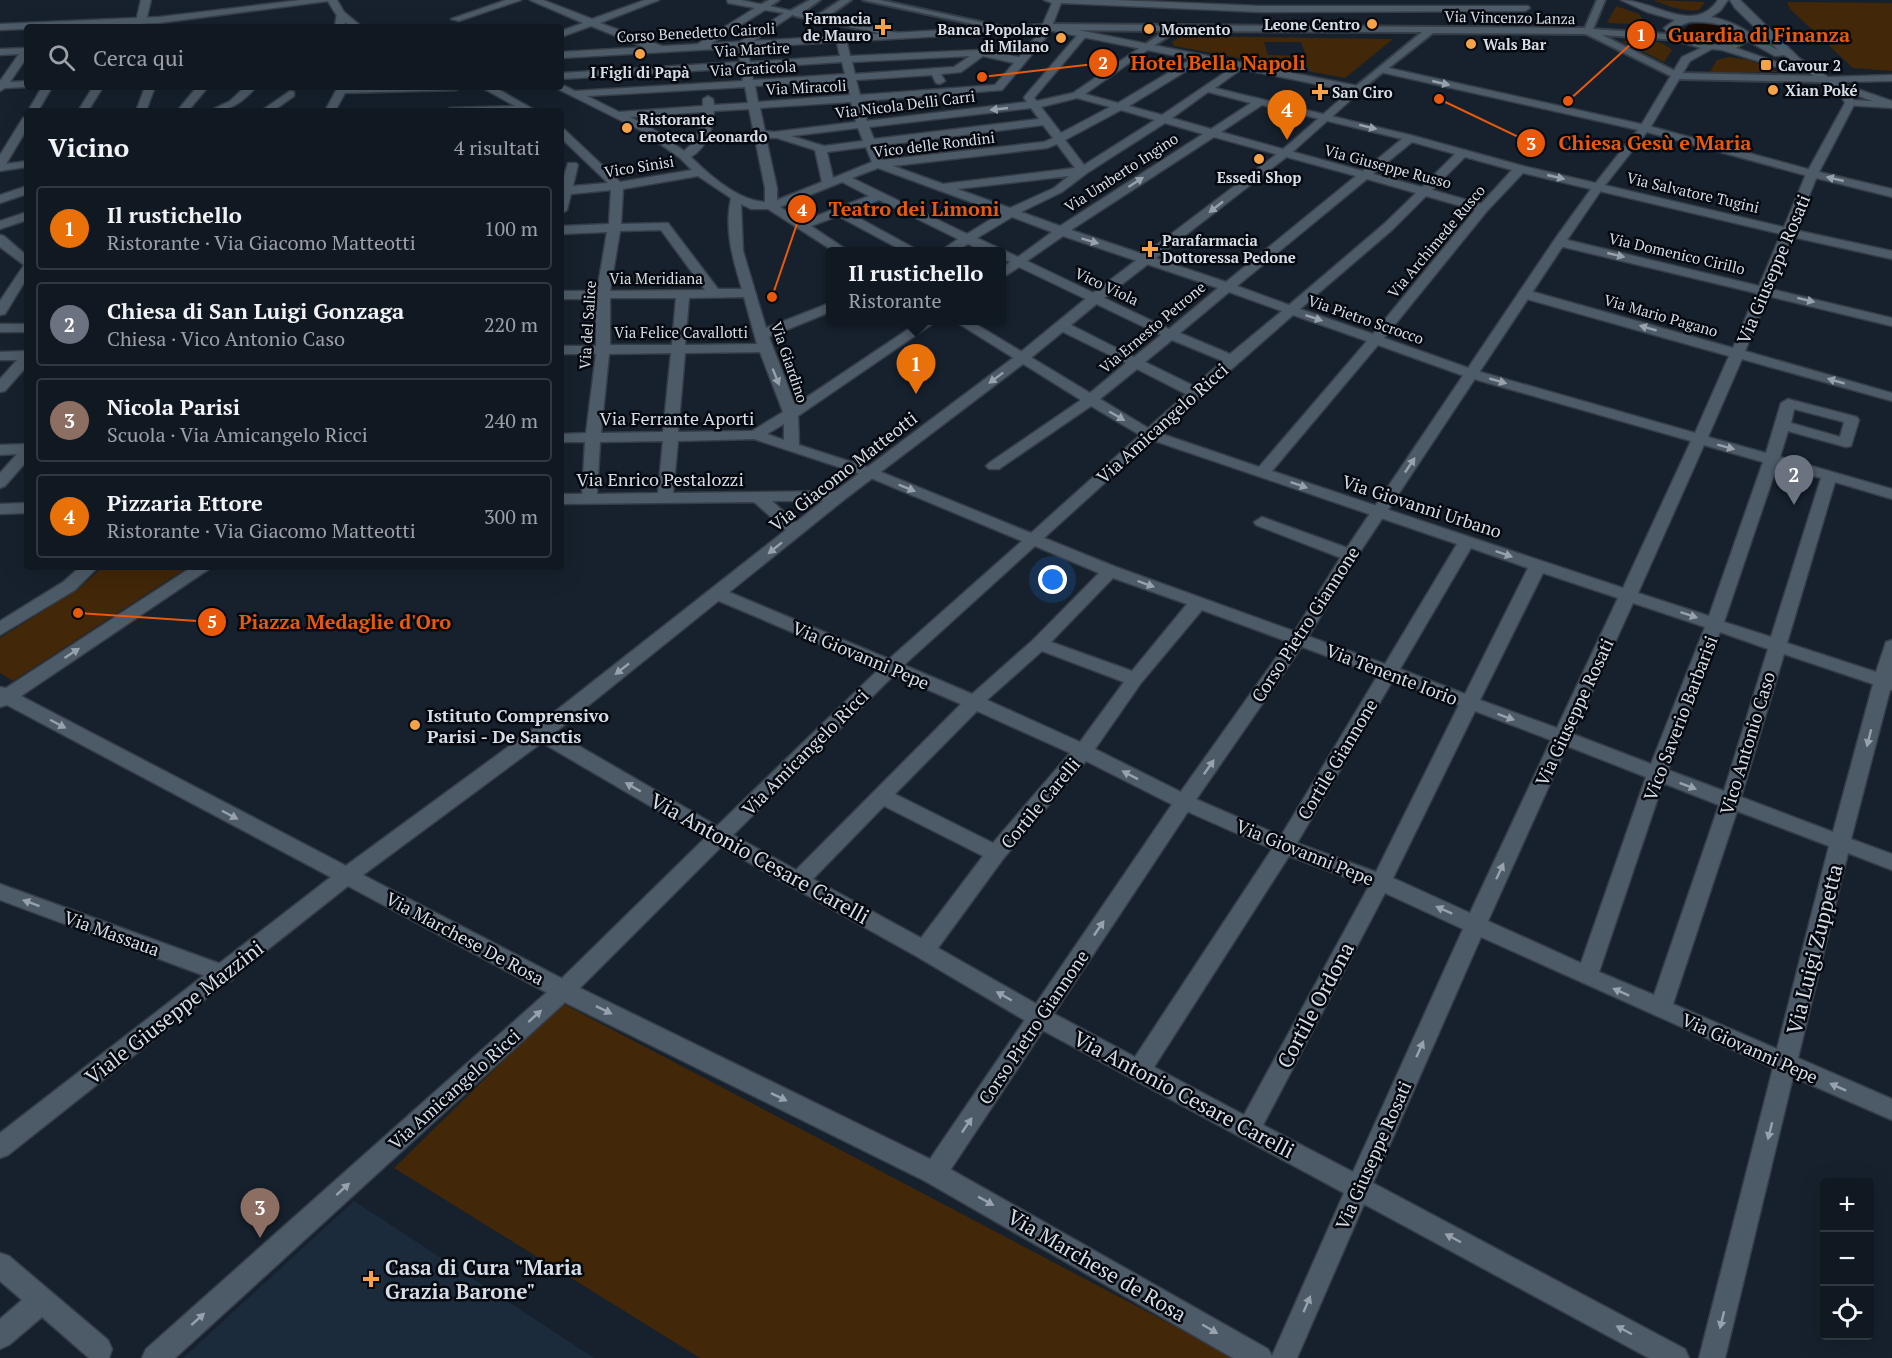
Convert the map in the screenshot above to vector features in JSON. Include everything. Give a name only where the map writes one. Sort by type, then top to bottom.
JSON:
[{"type":"street","points":[[141,21],[146,0]]},
{"type":"street","points":[[70,24],[141,21],[158,23],[324,0]]},
{"type":"street","points":[[332,0],[340,14],[353,24]]},
{"type":"street","points":[[456,19],[516,0]]},
{"type":"street","points":[[535,0],[650,46],[665,49]]},
{"type":"street","points":[[556,0],[660,42],[665,49]]},
{"type":"street","points":[[564,32],[654,0]]},
{"type":"street","points":[[699,47],[775,0]]},
{"type":"street","points":[[771,206],[771,188],[741,45],[816,0]]},
{"type":"street","points":[[819,18],[847,0]]},
{"type":"street","points":[[867,0],[1009,29]]},
{"type":"street","points":[[1022,61],[1048,27],[1055,0],[1199,4],[1427,4],[1526,9]]},
{"type":"street","points":[[1588,31],[1601,0]]},
{"type":"street","points":[[1626,0],[1650,10],[1687,20]]},
{"type":"street","points":[[1700,20],[1717,9],[1723,0]]},
{"type":"street","points":[[1735,0],[1738,6],[1795,60],[1845,93],[1850,103],[1892,105]]},
{"type":"street","points":[[731,1],[903,35]]},
{"type":"street","points":[[1258,4],[1269,28]]},
{"type":"street","points":[[340,14],[340,24]]},
{"type":"street","points":[[446,15],[468,24]]},
{"type":"street","points":[[1588,31],[1652,28],[1687,20],[1700,20],[1729,25],[1795,60]]},
{"type":"street","points":[[1673,23],[1669,28],[1678,37]]},
{"type":"street","points":[[1747,35],[1758,24]]},
{"type":"street","points":[[0,27],[24,26]]},
{"type":"street","name":"Corso Benedetto Cairoli","points":[[564,56],[1048,27],[1358,89]]},
{"type":"street","name":"Via Vincenzo Lanza","points":[[1048,27],[1588,31]]},
{"type":"street","points":[[1147,47],[1175,28]]},
{"type":"street","points":[[1358,89],[1432,29]]},
{"type":"street","points":[[1588,31],[1678,37],[1716,46],[1821,79],[1892,105]]},
{"type":"street","points":[[1588,31],[1677,76],[1892,78]]},
{"type":"street","points":[[927,34],[931,54]]},
{"type":"street","points":[[1083,34],[1029,98],[1047,121],[1065,137],[1083,171]]},
{"type":"street","name":"Corso Pietro Giannone","points":[[934,1173],[1184,802],[1299,638],[1350,555],[1559,242],[1598,187],[1645,128],[1686,59],[1716,46],[1739,45],[1744,42],[1747,35]]},
{"type":"street","points":[[841,39],[862,124],[878,164]]},
{"type":"street","name":"Via Nicola Delli Carri","points":[[759,134],[774,135],[1034,105],[1077,95],[1147,47]]},
{"type":"street","points":[[0,52],[24,51]]},
{"type":"street","name":"Via Martire","points":[[564,76],[931,54],[981,53],[1022,61]]},
{"type":"street","name":"Via Graticola","points":[[573,94],[957,70],[981,53]]},
{"type":"street","points":[[1,86],[24,55]]},
{"type":"street","name":"Vico delle Rondini","points":[[771,206],[878,164],[994,153],[1047,145],[1119,108],[1200,58]]},
{"type":"street","name":"Via Miracoli","points":[[617,115],[856,100],[998,88],[1022,61]]},
{"type":"street","points":[[953,247],[1011,213],[1058,190],[1239,66]]},
{"type":"street","points":[[641,70],[646,129]]},
{"type":"street","points":[[1384,70],[1645,128],[1812,174],[1892,193]]},
{"type":"street","points":[[935,72],[946,93]]},
{"type":"street","points":[[1,86],[24,84]]},
{"type":"street","points":[[684,156],[698,147],[708,124],[706,86]]},
{"type":"street","points":[[1892,86],[1886,92],[1892,105]]},
{"type":"street","name":"Via Salvatore Tugini","points":[[1207,88],[1410,138],[1520,169],[1892,255]]},
{"type":"street","name":"Via Giacomo Matteotti","points":[[347,876],[541,733],[839,496],[1022,358],[1094,299],[1285,153],[1358,89]]},
{"type":"street","points":[[35,108],[45,90]]},
{"type":"street","points":[[85,108],[96,90]]},
{"type":"street","points":[[142,108],[149,90]]},
{"type":"street","points":[[185,108],[200,90]]},
{"type":"street","points":[[222,108],[234,103],[248,90]]},
{"type":"street","points":[[332,108],[341,90]]},
{"type":"street","points":[[492,90],[525,108]]},
{"type":"street","points":[[564,90],[646,129],[684,156],[700,172],[737,197],[751,205],[771,206],[836,247]]},
{"type":"street","points":[[270,108],[292,91]]},
{"type":"street","points":[[281,108],[292,91]]},
{"type":"street","name":"Via Giuseppe Russo","points":[[1077,95],[1483,208]]},
{"type":"street","name":"Via Umberto Ingino","points":[[1006,271],[1061,231],[1261,101]]},
{"type":"street","name":"Via Giuseppe Rosati","points":[[1284,1358],[1476,924],[1630,596],[1738,354],[1812,174],[1850,103]]},
{"type":"street","points":[[774,135],[820,148],[1047,121]]},
{"type":"street","points":[[0,166],[24,125]]},
{"type":"street","points":[[564,137],[617,186]]},
{"type":"street","name":"Via Ernesto Petrone","points":[[994,466],[1090,400],[1410,138]]},
{"type":"street","points":[[820,148],[828,183]]},
{"type":"street","name":"Via Amicangelo Ricci","points":[[155,1358],[564,990],[890,668],[1232,360],[1388,226],[1462,154]]},
{"type":"street","points":[[0,166],[24,164]]},
{"type":"street","points":[[564,184],[567,165],[594,164]]},
{"type":"street","name":"Via Pietro Scrocco","points":[[878,164],[1061,231],[1227,286],[1472,374],[1892,494]]},
{"type":"street","name":"Via Archimede Rusco","points":[[1262,473],[1483,208],[1520,169]]},
{"type":"street","points":[[942,187],[1083,171]]},
{"type":"street","name":"Vico Sinisi","points":[[564,191],[617,186],[700,172]]},
{"type":"street","points":[[842,178],[984,247]]},
{"type":"street","name":"Via del Salice","points":[[589,499],[593,437],[603,350],[603,294],[614,228],[617,186]]},
{"type":"street","points":[[0,199],[24,191]]},
{"type":"street","points":[[802,225],[879,196]]},
{"type":"street","name":"Via Giardino","points":[[737,197],[734,220],[737,251],[751,293],[763,342],[790,414],[792,447]]},
{"type":"street","points":[[838,211],[906,247]]},
{"type":"street","points":[[0,225],[24,217]]},
{"type":"street","points":[[564,230],[664,226],[715,294]]},
{"type":"street","points":[[0,239],[4,250],[24,261]]},
{"type":"street","name":"Via Domenico Cirillo","points":[[1559,242],[1892,322]]},
{"type":"street","points":[[4,250],[24,244]]},
{"type":"street","name":"Vico Viola","points":[[1006,256],[1169,334],[1232,360]]},
{"type":"street","points":[[0,311],[5,298],[24,268]]},
{"type":"street","name":"Via Meridiana","points":[[564,295],[751,293]]},
{"type":"street","points":[[665,498],[683,294]]},
{"type":"street","name":"Via Mario Pagano","points":[[1525,294],[1892,397]]},
{"type":"street","points":[[5,298],[24,298]]},
{"type":"street","points":[[763,342],[826,310]]},
{"type":"street","points":[[754,435],[926,325]]},
{"type":"street","name":"Via Giovanni Urbano","points":[[967,325],[1150,435],[1888,683]]},
{"type":"street","points":[[1062,326],[1196,393]]},
{"type":"street","points":[[0,328],[24,328]]},
{"type":"street","name":"Via Felice Cavallotti","points":[[564,350],[678,349],[763,342]]},
{"type":"street","points":[[0,356],[24,356]]},
{"type":"street","points":[[0,388],[24,360]]},
{"type":"street","name":"Vico Saverio Barbarisi","points":[[1587,976],[1657,774],[1715,623],[1783,425]]},
{"type":"street","name":"Via Ferrante Aporti","points":[[564,438],[754,435],[792,447]]},
{"type":"street","name":"Via Tenente Iorio","points":[[792,447],[871,473],[1110,571],[1299,638],[1892,862]]},
{"type":"street","points":[[0,450],[24,450]]},
{"type":"street","points":[[0,483],[24,454]]},
{"type":"street","name":"Vico Antonio Caso","points":[[1660,1009],[1730,802],[1829,476]]},
{"type":"street","name":"Via Enrico Pestalozzi","points":[[564,499],[839,496]]},
{"type":"street","name":"Via Enrico Pestalozzi","points":[[759,498],[796,531]]},
{"type":"street","points":[[0,509],[24,508]]},
{"type":"street","points":[[1262,522],[1350,555]]},
{"type":"street","name":"Cortile Giannone","points":[[1285,846],[1467,541]]},
{"type":"street","points":[[1381,882],[1538,566]]},
{"type":"street","points":[[0,628],[69,586],[87,570]]},
{"type":"street","points":[[2,697],[199,570]]},
{"type":"street","points":[[799,880],[974,702],[1039,644],[1110,571]]},
{"type":"street","name":"Via Giovanni Pepe","points":[[718,594],[974,702],[1083,751],[1184,802],[1285,846],[1381,882],[1660,1009],[1892,1110]]},
{"type":"street","name":"Cortile Carelli","points":[[924,950],[996,854],[1083,751],[1135,679],[1198,603]]},
{"type":"street","points":[[1039,644],[1135,679]]},
{"type":"street","name":"Via Luigi Zuppetta","points":[[1712,1358],[1840,843],[1888,683],[1892,646]]},
{"type":"street","name":"Via Marchese De Rosa","points":[[2,697],[564,990],[934,1173]]},
{"type":"street","name":"Via Antonio Cesare Carelli","points":[[541,733],[719,837],[924,950],[1039,1017],[1676,1358]]},
{"type":"street","name":"Cortile Carelli","points":[[883,796],[996,854]]},
{"type":"street","points":[[1139,1070],[1285,846]]},
{"type":"street","name":"Viale Giuseppe Mazzini","points":[[0,1147],[347,876]]},
{"type":"street","name":"Cortile Ordona","points":[[1249,1129],[1381,882]]},
{"type":"street","name":"Via Massaua","points":[[0,892],[224,974]]},
{"type":"street","name":"Via Marchese de Rosa","points":[[934,1173],[1259,1358]]},
{"type":"street","points":[[0,1265],[99,1349]]},
{"type":"street","points":[[0,1336],[42,1300]]},
{"type":"shaded area","points":[[1653,0],[1705,2],[1699,10],[1687,10]]},
{"type":"shaded area","points":[[1787,2],[1892,3],[1892,71],[1853,68],[1790,9]]},
{"type":"shaded area","points":[[1616,6],[1639,14],[1644,21],[1632,24],[1607,23]]},
{"type":"shaded area","points":[[1695,24],[1723,27],[1736,37],[1716,43],[1701,41],[1683,30]]},
{"type":"shaded area","points":[[1182,36],[1393,39],[1345,78],[1174,46],[1172,42]],"holes":[[[1264,42],[1301,42],[1306,56],[1268,55]]]},
{"type":"shaded area","points":[[1621,41],[1655,41],[1672,50],[1664,62]]},
{"type":"shaded area","points":[[1729,57],[1749,60],[1778,72],[1709,73],[1717,60]]},
{"type":"shaded area","points":[[100,570],[183,570],[13,681],[0,673],[0,638],[78,589]]},
{"type":"shaded area","points":[[562,1003],[1233,1357],[700,1358],[394,1168]]},
{"type":"shaded area","name":"Casa di Cura \"Maria Grazia Barone\"","points":[[354,1201],[594,1358],[183,1358]]},
{"type":"place","name":"Leone Centro","points":[[1372,24]]},
{"type":"place","name":"Farmacia de Mauro","points":[[883,27]]},
{"type":"place","name":"Momento","points":[[1149,29]]},
{"type":"place","name":"Banca Popolare di Milano","points":[[1061,38]]},
{"type":"place","name":"Wals Bar","points":[[1471,44]]},
{"type":"place","name":"I Figli di Papà","points":[[640,54]]},
{"type":"place","name":"Cavour 2","points":[[1766,65]]},
{"type":"place","name":"Hotel Bella Napoli","points":[[982,77]]},
{"type":"place","name":"Xian Poké","points":[[1773,90]]},
{"type":"place","name":"San Ciro","points":[[1320,92]]},
{"type":"place","name":"Chiesa Gesù e Maria","points":[[1439,99]]},
{"type":"place","name":"Guardia di Finanza","points":[[1568,101]]},
{"type":"place","name":"Ristorante enoteca Leonardo","points":[[627,128]]},
{"type":"place","name":"Pizzaria Ettore","points":[[1287,140]]},
{"type":"place","name":"Essedi Shop","points":[[1259,159]]},
{"type":"place","name":"Parafarmacia Dottoressa Pedone","points":[[1150,249]]},
{"type":"place","name":"Teatro dei Limoni","points":[[772,297]]},
{"type":"place","name":"Il rustichello","points":[[916,394]]},
{"type":"place","name":"Chiesa di San Luigi Gonzaga","points":[[1794,505]]},
{"type":"place","name":"Piazza Medaglie d'Oro","points":[[78,613]]},
{"type":"place","name":"Istituto Comprensivo Parisi - De Sanctis","points":[[415,725]]},
{"type":"place","name":"Nicola Parisi","points":[[260,1238]]},
{"type":"place","name":"Casa di Cura \"Maria Grazia Barone\"","points":[[371,1279]]}]
